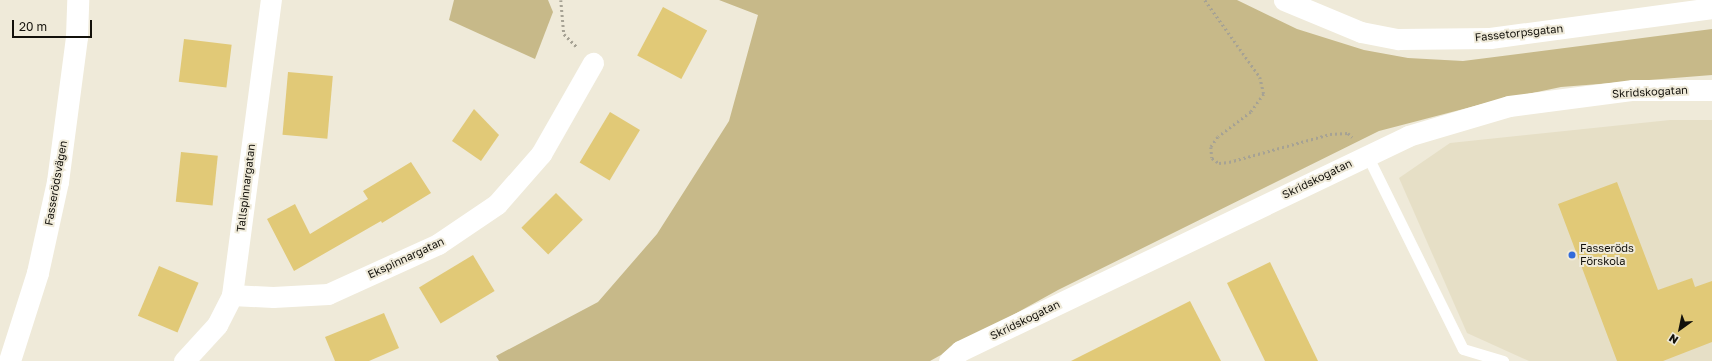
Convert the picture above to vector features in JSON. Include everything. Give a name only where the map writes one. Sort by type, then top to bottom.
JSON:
[{"type":"street","name":"Fasserödsvägen","points":[[10,361],[38,273],[58,182],[78,37],[78,0]]},
{"type":"street","name":"Tallspinnargatan","points":[[184,361],[217,325],[232,295],[271,0]]},
{"type":"street","name":"Fassetorpsgatan","points":[[1284,0],[1361,32],[1398,39],[1490,38],[1712,8]]},
{"type":"street","name":"Ekspinnargatan","points":[[232,295],[273,296],[328,294],[438,244],[497,204],[541,154],[593,63]]},
{"type":"street","name":"Skridskogatan","points":[[949,361],[960,352],[1408,136],[1509,106],[1633,90],[1712,90]]},
{"type":"lane","points":[[1367,155],[1463,349],[1503,361]]},
{"type":"path","points":[[561,0],[564,34],[593,63]]},
{"type":"path","points":[[1206,0],[1260,77],[1264,94],[1261,102],[1251,112],[1218,137],[1211,146],[1212,158],[1219,163],[1229,162],[1330,134],[1348,134],[1367,155]]},
{"type":"shaded area","points":[[454,0],[548,0],[553,12],[535,59],[449,20]]},
{"type":"shaded area","points":[[719,0],[1237,0],[1297,29],[1364,50],[1408,58],[1463,61],[1712,29],[1712,75],[1561,87],[1494,101],[1379,131],[1058,290],[930,361],[499,361],[496,356],[598,302],[657,234],[729,121],[758,15]]},
{"type":"shaded area","name":"Fasseröds Förskola","points":[[1670,120],[1712,120],[1712,361],[1529,361],[1467,333],[1399,178],[1450,143]]},
{"type":"building","points":[[663,7],[707,30],[681,79],[637,56]]},
{"type":"building","points":[[184,39],[232,45],[226,88],[179,82]]},
{"type":"building","points":[[288,72],[333,76],[327,139],[283,135]]},
{"type":"building","points":[[474,109],[499,135],[481,161],[452,141]]},
{"type":"building","points":[[610,112],[640,130],[610,181],[580,163]]},
{"type":"building","points":[[181,152],[218,156],[213,206],[176,202]]},
{"type":"building","points":[[411,162],[431,193],[382,223],[381,221],[294,271],[267,219],[295,204],[310,234],[368,199],[363,191]]},
{"type":"building","points":[[1617,182],[1658,290],[1692,278],[1695,287],[1712,281],[1712,342],[1663,361],[1617,361],[1558,204]]},
{"type":"building","points":[[556,193],[583,220],[548,255],[521,228]]},
{"type":"building","points":[[473,255],[495,291],[441,323],[419,287]]},
{"type":"building","points":[[1270,262],[1318,361],[1265,361],[1227,283]]},
{"type":"building","points":[[159,266],[199,283],[177,333],[138,316]]},
{"type":"building","points":[[1190,301],[1221,361],[1071,361]]},
{"type":"building","points":[[384,313],[399,348],[369,361],[335,361],[325,337]]},
{"type":"place","name":"Fasseröds Förskola","points":[[1572,255]]}]
